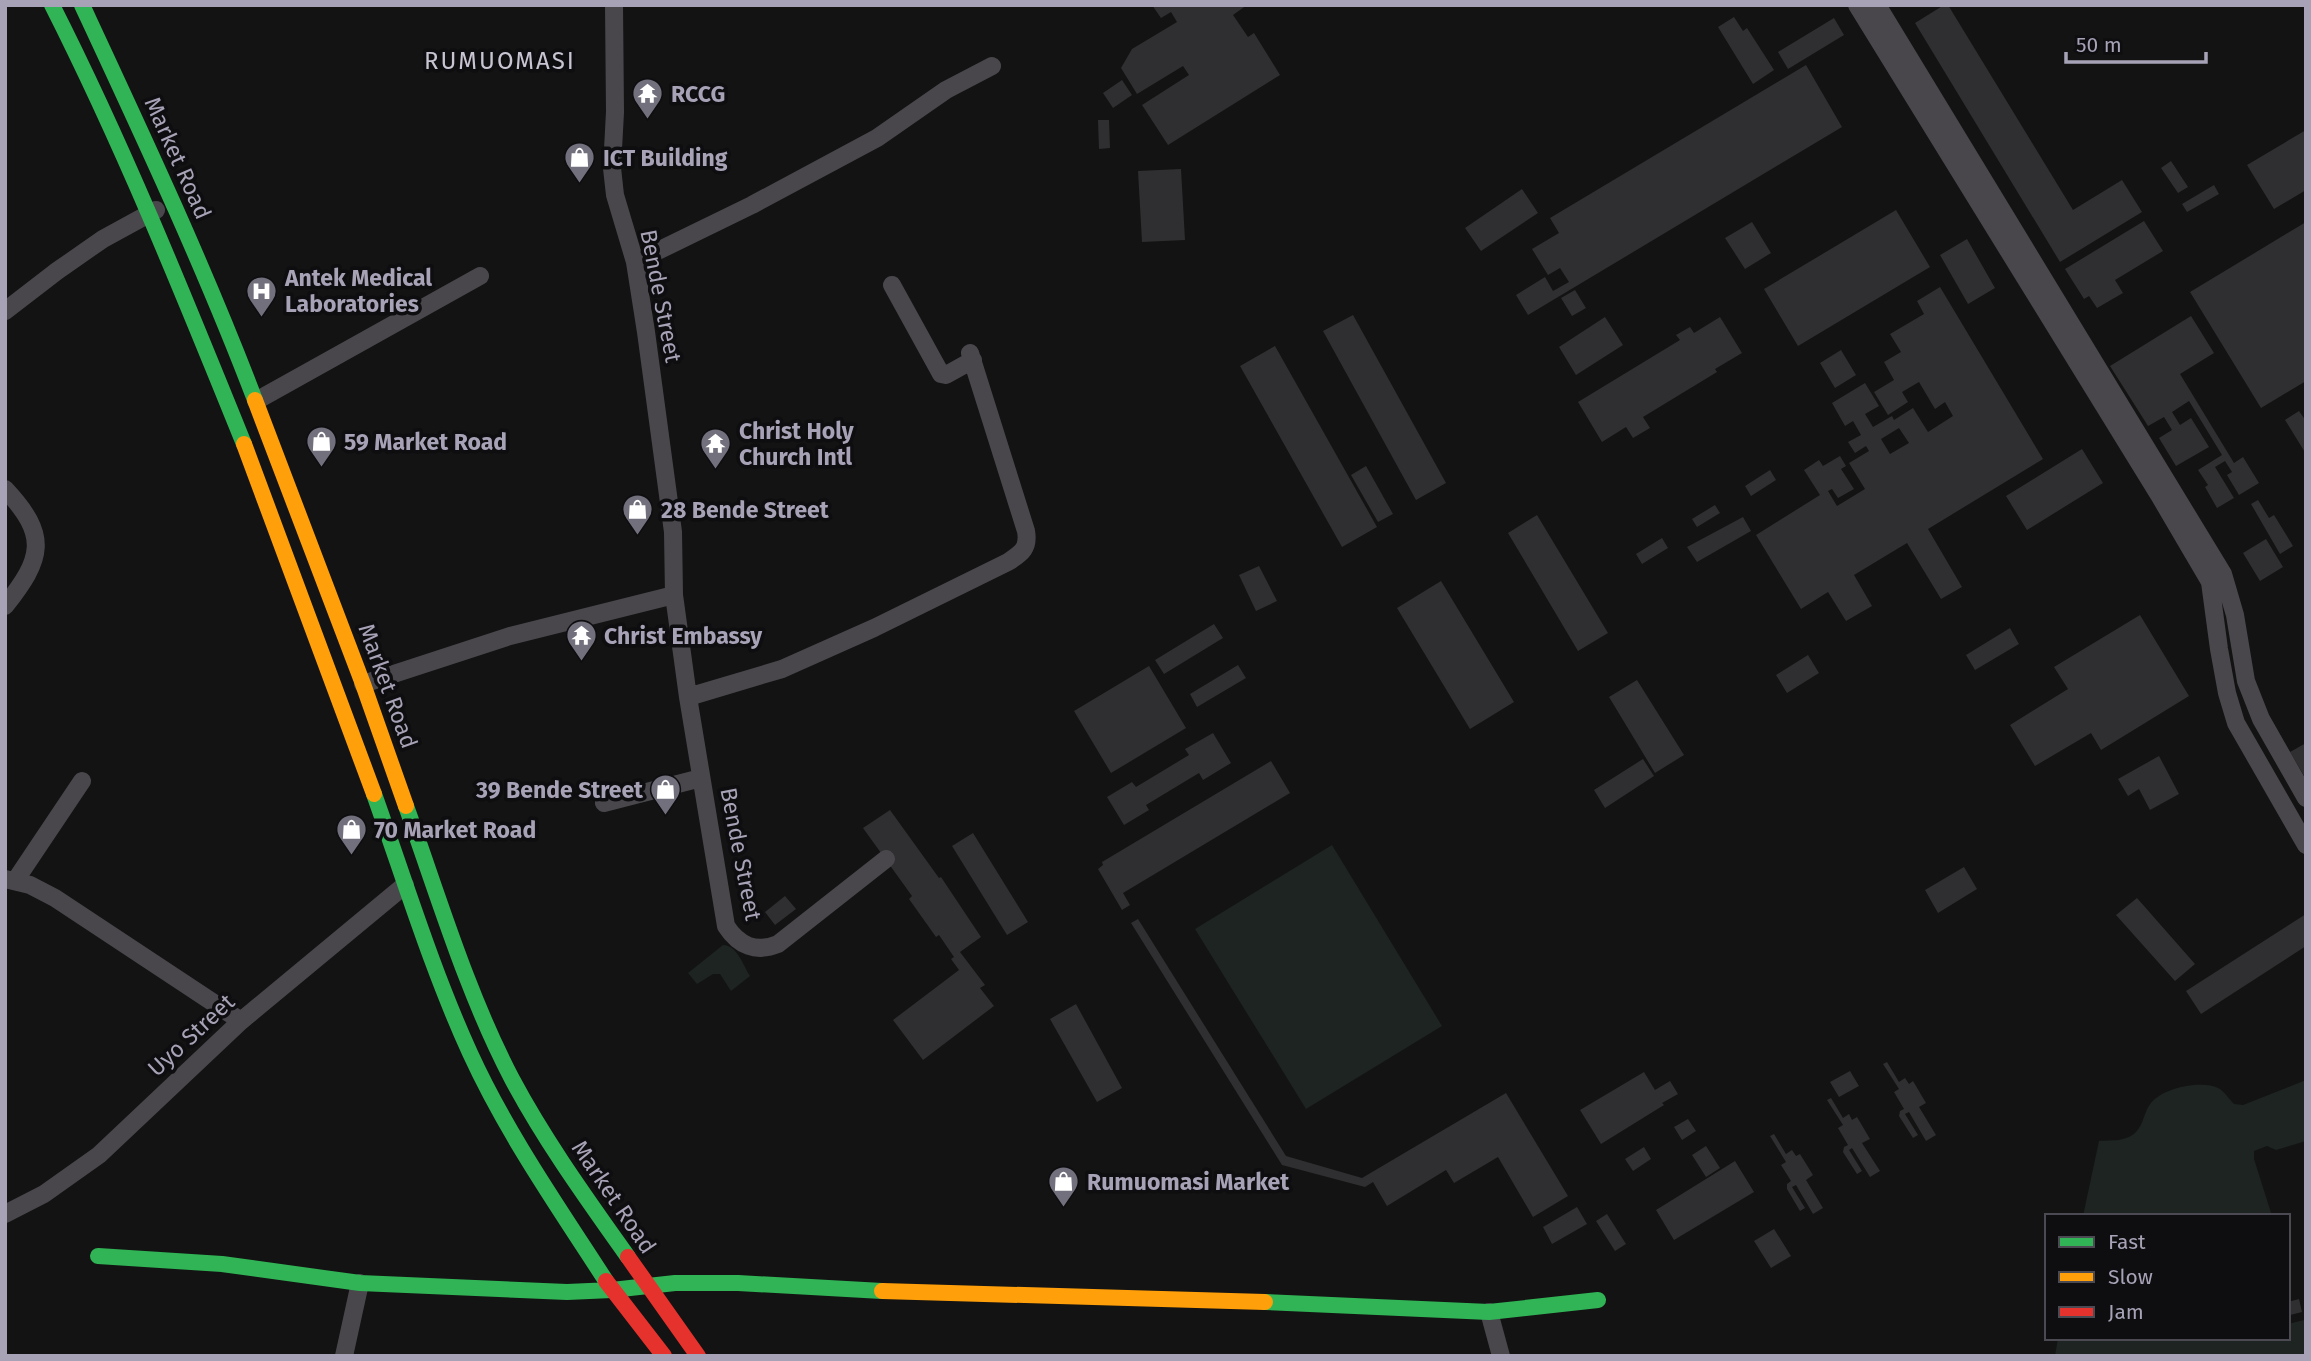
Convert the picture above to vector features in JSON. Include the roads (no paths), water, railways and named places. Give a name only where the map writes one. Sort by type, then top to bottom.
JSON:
[{"type":"main road","points":[[52,5],[95,90],[195,322],[248,454],[405,885],[470,1053],[496,1105],[612,1290],[664,1356]]},
{"type":"main road","name":"Market Road","points":[[82,5],[173,200],[227,327],[363,684],[464,969],[507,1069],[573,1179],[698,1356]]},
{"type":"main road","points":[[98,1256],[222,1264],[360,1283],[567,1292],[646,1285],[738,1283],[844,1290],[1231,1300],[1489,1312],[1598,1300]]},
{"type":"street","name":"Bende Street","points":[[614,5],[615,112],[612,168],[615,195],[635,262],[673,532],[674,595],[726,926],[733,937],[753,949],[765,949],[778,944],[886,859]]},
{"type":"street","points":[[1857,5],[2210,582],[2218,649],[2236,723],[2306,845]]},
{"type":"street","points":[[1877,5],[2223,574],[2235,615],[2246,681],[2260,719],[2306,798]]},
{"type":"street","points":[[635,262],[752,205],[877,138],[946,90],[992,66]]},
{"type":"street","points":[[5,311],[103,239],[173,200]]},
{"type":"street","points":[[256,401],[480,276]]},
{"type":"street","points":[[688,697],[782,668],[874,628],[1008,562],[1027,546],[1026,531],[971,357],[946,375],[941,374],[892,285]]},
{"type":"street","points":[[5,489],[21,506],[32,524],[37,541],[34,562],[24,583],[5,606]]},
{"type":"street","points":[[363,684],[510,636],[674,595]]},
{"type":"street","points":[[604,803],[701,778]]},
{"type":"street","points":[[82,781],[10,880],[30,885],[55,898],[241,1021]]},
{"type":"street","name":"Uyo Street","points":[[5,1214],[44,1194],[99,1155],[241,1021],[405,885]]},
{"type":"street","points":[[344,1356],[360,1283]]},
{"type":"street","points":[[1489,1312],[1501,1356]]},
{"type":"place","name":"RCCG","points":[[648,121]]},
{"type":"place","name":"ICT Building","points":[[580,185]]},
{"type":"place","name":"Antek Medical Laboratories","points":[[262,318]]},
{"type":"place","name":"59 Market Road","points":[[321,469]]},
{"type":"place","name":"Christ Holy Church Intl","points":[[716,471]]},
{"type":"place","name":"28 Bende Street","points":[[638,537]]},
{"type":"place","name":"Christ Embassy","points":[[581,663]]},
{"type":"place","name":"39 Bende Street","points":[[666,817]]},
{"type":"place","name":"70 Market Road","points":[[351,857]]},
{"type":"place","name":"Rumuomasi Market","points":[[1064,1209]]},
{"type":"district","name":"RUMUOMASI","points":[[500,61]]}]
